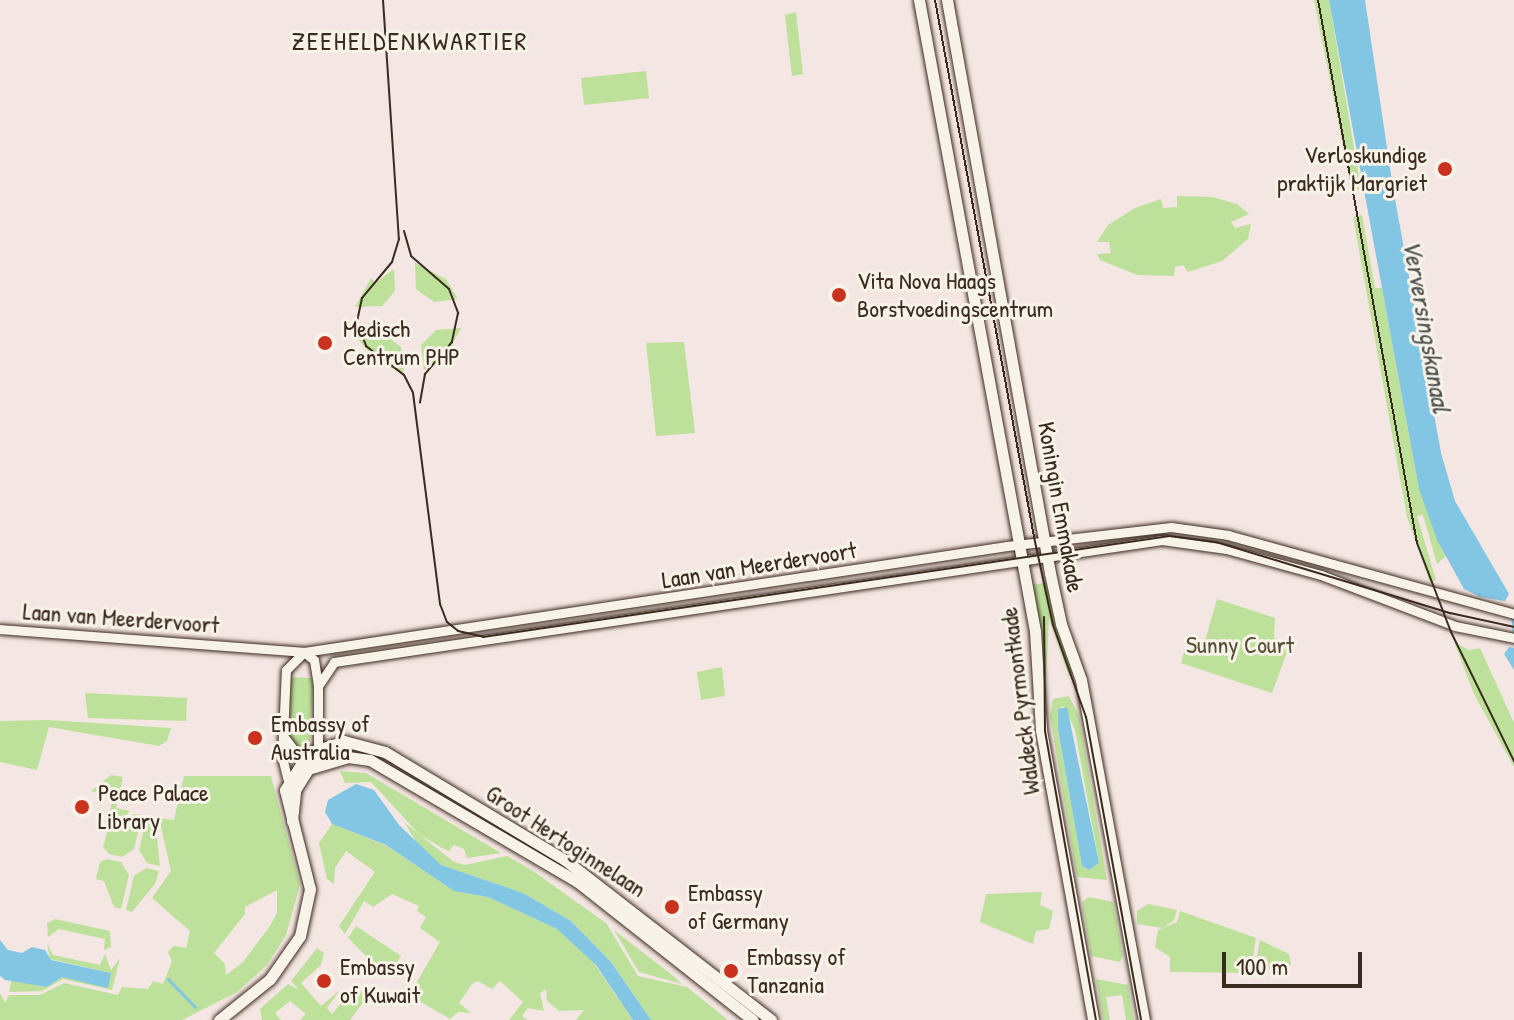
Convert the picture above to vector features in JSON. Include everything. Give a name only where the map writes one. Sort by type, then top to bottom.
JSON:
[{"type":"main road","name":"Waldeck Pyrmontkade","points":[[919,0],[1035,631],[1041,730],[1093,1020]]},
{"type":"main road","name":"Koningin Emmakade","points":[[947,0],[1044,542],[1061,624],[1081,680],[1144,1020]]},
{"type":"main road","name":"Groot Hertoginnelaan","points":[[318,747],[344,741],[370,744],[549,850],[771,1020]]},
{"type":"main road","points":[[292,822],[295,790],[318,747]]},
{"type":"main road","name":"Groot Hertoginnelaan","points":[[307,765],[348,757],[388,768],[578,882],[753,1020]]},
{"type":"main road","points":[[219,1020],[270,979],[306,920],[306,861],[284,801],[288,781],[307,765]]},
{"type":"street","name":"Laan van Meerdervoort","points":[[0,629],[304,652],[1019,545],[1160,528],[1204,530],[1514,614]]},
{"type":"street","name":"Laan van Meerdervoort","points":[[318,686],[325,671],[334,662],[479,638],[1162,540],[1226,549],[1357,586],[1448,623],[1514,638]]},
{"type":"street","points":[[288,781],[284,737],[286,670],[304,652],[314,660],[318,686],[318,747]]},
{"type":"street","points":[[284,737],[307,765]]},
{"type":"green space","points":[[1314,0],[1329,0],[1361,189],[1352,191]]},
{"type":"green space","points":[[796,12],[803,74],[792,76],[785,15]]},
{"type":"green space","points":[[646,71],[649,98],[584,105],[581,78]]},
{"type":"green space","points":[[1177,196],[1212,197],[1237,204],[1249,214],[1231,222],[1235,228],[1251,224],[1248,239],[1222,261],[1188,272],[1183,265],[1175,267],[1174,276],[1137,275],[1100,260],[1097,254],[1111,253],[1109,242],[1097,242],[1108,225],[1135,208],[1161,199],[1163,208],[1177,207]]},
{"type":"green space","points":[[1362,215],[1375,288],[1382,288],[1419,489],[1446,556],[1437,564],[1423,515],[1417,516],[1436,580],[1430,583],[1407,517],[1353,217]]},
{"type":"green space","points":[[415,263],[446,279],[458,299],[434,302],[416,289]]},
{"type":"green space","points":[[394,269],[395,291],[382,306],[355,307],[371,278],[375,283]]},
{"type":"green space","points":[[461,328],[446,356],[424,370],[421,345],[436,330]]},
{"type":"green space","points":[[384,334],[401,347],[404,372],[378,363],[357,338]]},
{"type":"green space","points":[[684,342],[695,433],[656,436],[646,343]]},
{"type":"green space","points":[[1048,582],[1073,674],[1069,676],[1049,618],[1046,678],[1040,678],[1040,627],[1032,585]]},
{"type":"green space","name":"Sunny Court","points":[[1217,599],[1275,618],[1274,637],[1287,652],[1272,693],[1181,663],[1185,648],[1202,651]]},
{"type":"green space","points":[[1454,642],[1469,650],[1480,648],[1514,723],[1514,767],[1474,694]]},
{"type":"green space","points":[[722,667],[725,696],[701,700],[697,672]]},
{"type":"green space","points":[[289,677],[313,678],[310,741],[297,752],[290,737]]},
{"type":"green space","points":[[85,693],[187,698],[186,721],[88,718]]},
{"type":"green space","points":[[1069,696],[1079,716],[1107,880],[1077,877],[1050,716],[1053,699]],"holes":[[[1064,706],[1075,730],[1099,863],[1089,870],[1082,866],[1058,729],[1058,709]]]},
{"type":"green space","points":[[49,720],[171,728],[167,741],[159,746],[49,727],[37,770],[0,762],[0,721]]},
{"type":"green space","points":[[340,771],[366,773],[501,853],[467,858],[464,849],[454,845],[449,851],[442,848],[419,834],[371,782],[345,783]]},
{"type":"green space","points":[[111,775],[123,777],[116,808],[130,811],[116,825],[109,823],[112,797],[91,791]]},
{"type":"green space","points":[[184,776],[271,776],[300,885],[286,935],[267,965],[237,992],[182,1020],[0,1020],[0,993],[5,1003],[9,995],[40,995],[64,983],[118,995],[122,987],[148,989],[153,981],[163,984],[172,961],[168,952],[174,946],[186,948],[190,931],[152,898],[171,871],[159,818],[174,820]],"holes":[[[277,890],[277,913],[243,962],[226,975],[225,964],[214,953],[245,914],[245,907]]]},
{"type":"green space","points":[[134,814],[142,815],[134,849],[122,857],[109,854],[103,847],[108,829],[116,830]]},
{"type":"green space","points":[[147,816],[155,818],[160,866],[147,863],[139,850]]},
{"type":"green space","points":[[405,823],[454,862],[465,865],[507,856],[533,871],[606,923],[638,976],[687,987],[728,1020],[651,1020],[611,962],[571,921],[523,893],[441,865],[419,847]]},
{"type":"green space","points":[[332,824],[387,846],[454,891],[488,897],[557,929],[591,959],[633,1020],[576,1020],[584,1010],[559,1011],[547,1001],[546,989],[540,993],[544,1011],[528,1008],[522,1016],[527,1020],[509,1020],[523,1002],[500,981],[492,989],[478,981],[472,984],[459,1003],[471,1013],[458,1012],[450,1019],[421,1002],[410,994],[440,942],[420,928],[426,917],[417,911],[419,906],[392,894],[373,907],[364,901],[345,934],[339,926],[375,872],[346,851],[335,868],[334,884],[327,879],[319,843]]},
{"type":"green space","points":[[107,859],[121,862],[129,875],[121,909],[114,907],[104,881],[96,879],[100,862]]},
{"type":"green space","points":[[146,868],[159,871],[155,884],[132,912],[126,910],[134,876]]},
{"type":"green space","points":[[1042,892],[1040,905],[1053,911],[1049,929],[1036,931],[1033,944],[980,922],[986,894]]},
{"type":"green space","points":[[1088,897],[1113,902],[1123,956],[1120,962],[1091,956],[1082,903]]},
{"type":"green space","points":[[1148,904],[1177,910],[1174,920],[1163,928],[1137,924],[1137,911]]},
{"type":"green space","points":[[1180,911],[1256,938],[1250,973],[1170,972],[1170,957],[1155,947],[1158,930],[1177,922]]},
{"type":"green space","points":[[55,919],[110,931],[111,947],[104,950],[105,939],[59,929],[48,937],[47,923]]},
{"type":"green space","points":[[356,926],[401,956],[387,977],[348,938]]},
{"type":"green space","points":[[614,930],[672,975],[682,984],[639,972]]},
{"type":"green space","points":[[1260,940],[1289,954],[1291,965],[1254,972]]},
{"type":"green space","points":[[47,943],[53,955],[100,965],[105,954],[111,970],[120,958],[112,990],[63,979],[42,991],[9,992],[12,979],[47,987],[62,977],[111,973],[50,959]]},
{"type":"green space","points":[[317,948],[324,953],[321,965],[301,983],[321,1006],[340,990],[327,1008],[332,1014],[355,986],[367,997],[350,1020],[300,1020],[306,1014],[290,1001],[275,1013],[281,1020],[262,1020],[260,1009],[288,984],[299,990],[291,981]]},
{"type":"green space","points":[[1096,979],[1128,985],[1134,1020],[1126,1020],[1122,995],[1106,997],[1110,1020],[1103,1020]]},
{"type":"water","points":[[1329,0],[1365,0],[1393,188],[1441,453],[1455,501],[1509,594],[1505,601],[1514,616],[1514,670],[1504,654],[1510,646],[1478,596],[1464,589],[1437,540],[1419,489]]},
{"type":"water","points":[[1067,707],[1099,863],[1089,870],[1082,866],[1058,729],[1058,709]]},
{"type":"water","points":[[356,784],[374,790],[399,825],[441,865],[523,893],[571,921],[611,962],[651,1020],[633,1020],[596,965],[557,929],[488,897],[454,891],[386,845],[332,824],[325,812],[328,800]]},
{"type":"water","points":[[0,940],[8,950],[22,953],[32,947],[45,950],[51,960],[111,973],[108,988],[62,977],[47,987],[5,980],[0,976]]},
{"type":"pier","points":[[1464,594],[1510,602],[1514,648],[1505,646],[1475,599]]},
{"type":"waterway","points":[[168,979],[195,1007]]},
{"type":"tram line","points":[[383,0],[399,239],[392,262],[362,298],[357,321],[366,346],[404,375],[413,393],[440,604],[447,622],[458,631],[483,637],[1170,536],[1216,542],[1450,613],[1514,627]]},
{"type":"tram line","points":[[935,0],[1034,537],[1053,625],[1086,717],[1141,1020]]},
{"type":"tram line","points":[[1318,0],[1417,543],[1451,632],[1514,761]]},
{"type":"tram line","points":[[404,231],[411,256],[449,289],[458,313],[452,342],[425,374],[420,403]]},
{"type":"tram line","points":[[1044,617],[1045,731],[1096,1020]]},
{"type":"place","name":"Verloskundige praktijk Margriet","points":[[1445,169]]},
{"type":"place","name":"Vita Nova Haags Borstvoedingscentrum","points":[[839,295]]},
{"type":"place","name":"Medisch Centrum PHP","points":[[325,343]]},
{"type":"place","name":"Embassy of Australia","points":[[255,738]]},
{"type":"place","name":"Peace Palace Library","points":[[82,807]]},
{"type":"place","name":"Embassy of Germany","points":[[672,907]]},
{"type":"place","name":"Embassy of Tanzania","points":[[731,971]]},
{"type":"place","name":"Embassy of Kuwait","points":[[324,981]]},
{"type":"district","name":"ZEEHELDENKWARTIER","points":[[410,41]]},
{"type":"water label","name":"Verversingskanaal","points":[[1427,326]]}]
